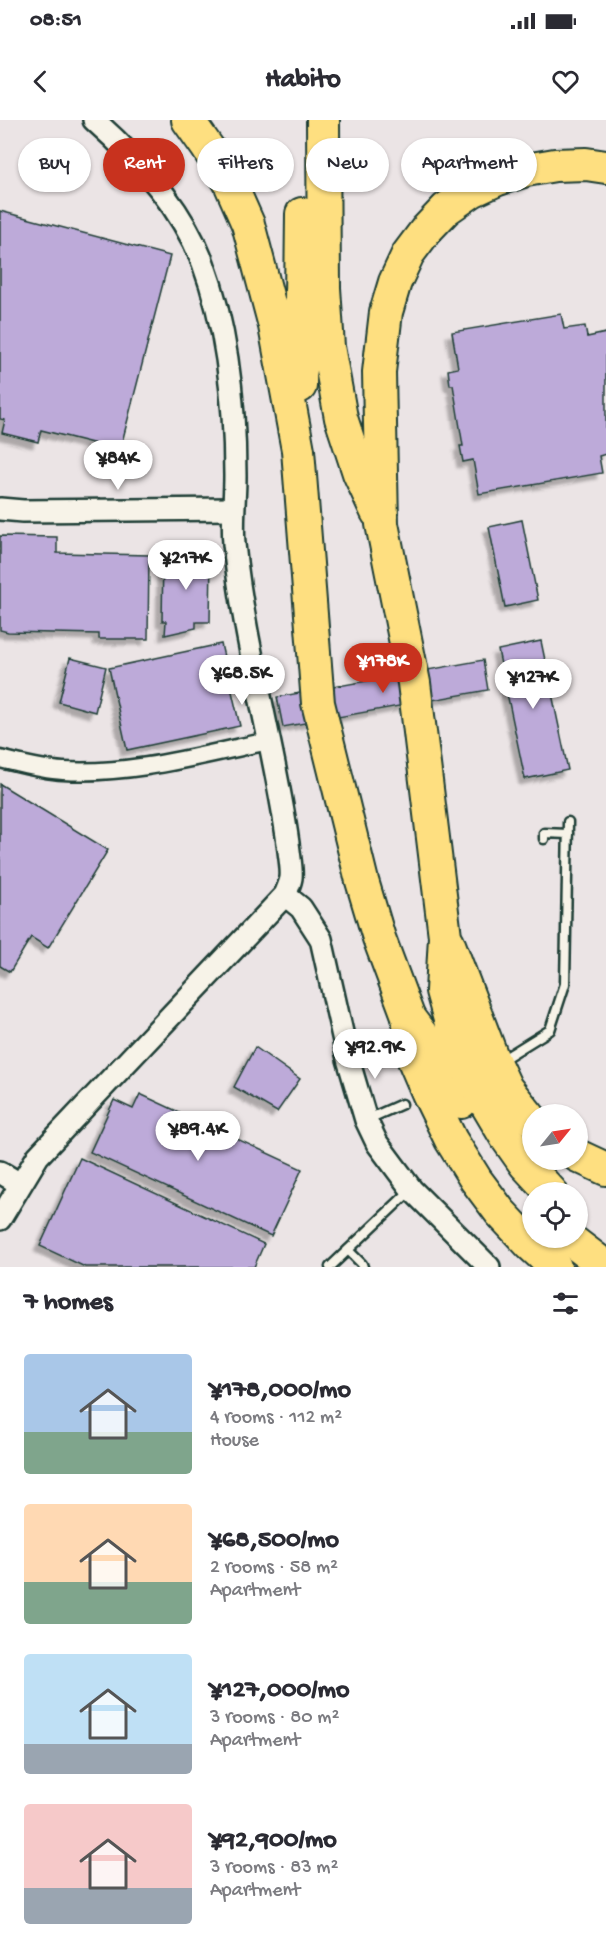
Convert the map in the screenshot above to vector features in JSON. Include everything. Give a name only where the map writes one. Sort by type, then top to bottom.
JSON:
[{"type":"highway","points":[[188,120],[229,181],[248,224],[275,326],[298,450]]},
{"type":"highway","points":[[302,120],[302,292],[298,450],[318,703],[362,881],[379,938],[408,1016],[413,1058],[451,1140],[476,1180],[500,1212],[555,1267]]},
{"type":"highway","points":[[323,120],[324,288],[328,347],[341,418],[359,473],[382,524]]},
{"type":"highway","points":[[542,1182],[525,1164],[506,1137],[465,1063],[442,991],[445,936],[414,683],[382,524],[379,372],[386,312],[395,282],[408,254],[446,209],[472,191],[526,170],[555,165],[586,164],[606,167]]},
{"type":"highway","points":[[445,936],[492,1060],[506,1088],[522,1108]]},
{"type":"highway","points":[[408,1016],[436,1054],[472,1123],[522,1191]]},
{"type":"highway","points":[[588,1162],[606,1169]]},
{"type":"highway","points":[[588,1226],[606,1241]]},
{"type":"highway","points":[[581,1248],[606,1267]]},
{"type":"street","points":[[0,1219],[38,1156],[285,896],[291,877],[287,837],[240,597],[234,542],[234,427],[228,365],[216,301],[190,234],[146,171],[94,120]]},
{"type":"street","points":[[0,509],[23,511],[233,509]]},
{"type":"street","points":[[0,759],[34,768],[62,771],[134,769],[269,741]]},
{"type":"street","points":[[285,896],[301,908],[321,939],[348,1059],[366,1120],[376,1143],[412,1190],[489,1267]]},
{"type":"street","points":[[0,1172],[20,1184]]},
{"type":"lane","points":[[508,1056],[550,1030],[565,984],[568,822]]},
{"type":"lane","points":[[544,839],[544,833],[568,834]]},
{"type":"lane","points":[[366,1120],[402,1104]]},
{"type":"lane","points":[[330,1267],[412,1190]]},
{"type":"lane","points":[[348,1250],[363,1267]]},
{"type":"building","points":[[0,211],[170,256],[120,450],[41,430],[38,442],[2,433],[5,420],[0,419]]},
{"type":"building","points":[[561,314],[564,329],[585,326],[587,337],[606,333],[606,454],[599,456],[602,473],[479,494],[473,460],[463,462],[460,446],[463,446],[453,385],[450,385],[448,370],[458,368],[452,332]]},
{"type":"building","points":[[522,520],[538,600],[505,607],[489,527]]},
{"type":"building","points":[[0,536],[57,537],[57,553],[149,555],[148,639],[99,639],[99,634],[0,630]]},
{"type":"building","points":[[167,552],[195,552],[195,558],[211,558],[210,622],[196,622],[196,628],[165,635],[166,621],[162,621],[163,557],[167,558]]},
{"type":"building","points":[[541,641],[568,770],[525,779],[498,650]]},
{"type":"building","points":[[221,644],[240,726],[127,750],[109,668]]},
{"type":"building","points":[[70,658],[106,667],[95,712],[59,702]]},
{"type":"building","points":[[483,660],[488,690],[283,727],[277,697]]},
{"type":"building","points":[[0,784],[108,850],[48,948],[31,937],[10,972],[0,966]]},
{"type":"building","points":[[255,1047],[300,1079],[277,1112],[234,1087]]},
{"type":"building","points":[[140,1094],[302,1169],[271,1236],[90,1152],[114,1100],[133,1109]]},
{"type":"building","points":[[80,1158],[264,1244],[254,1267],[85,1267],[40,1246]]}]
